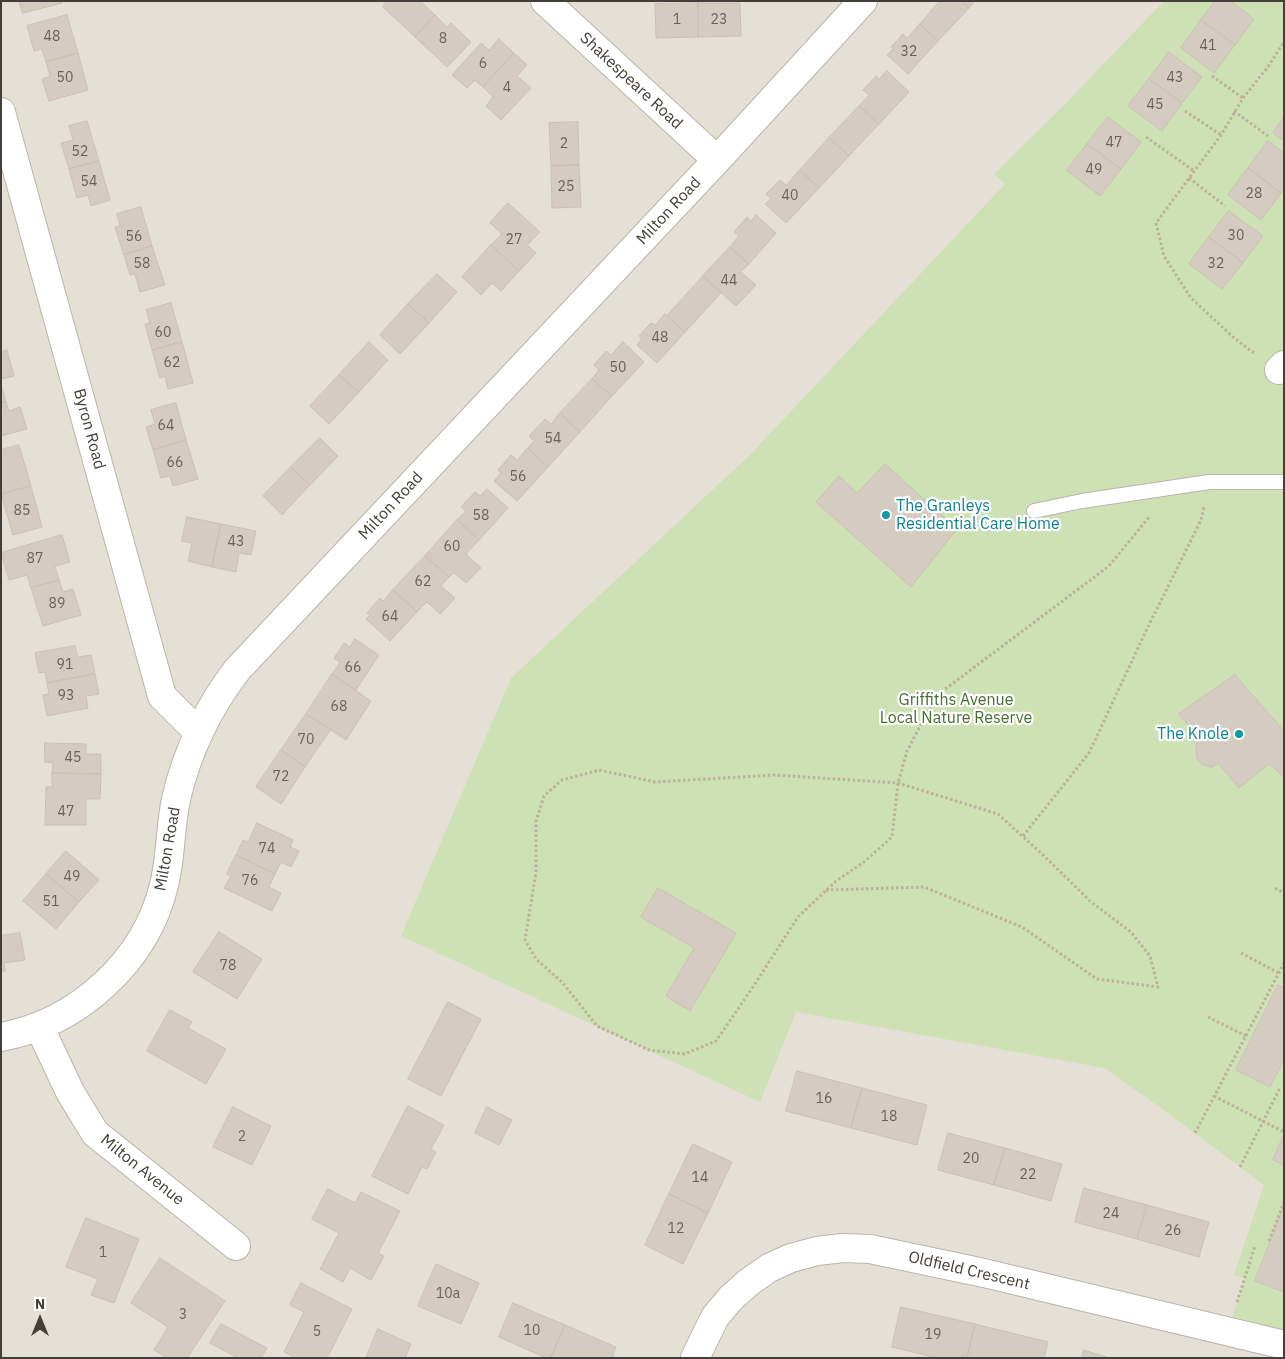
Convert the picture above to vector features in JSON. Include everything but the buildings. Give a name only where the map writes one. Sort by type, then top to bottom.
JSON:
[{"type":"street","name":"Shakespeare Road","points":[[545,1],[717,160]]},
{"type":"street","name":"Milton Road","points":[[1,1037],[39,1026],[65,1014],[88,999],[115,974],[143,937],[155,912],[164,886],[176,800],[186,766],[199,733],[216,700],[237,670],[717,160],[863,1]]},
{"type":"street","name":"Byron Road","points":[[1,112],[162,696],[199,733]]},
{"type":"street","name":"Milton Avenue","points":[[39,1026],[70,1092],[95,1133],[236,1246]]},
{"type":"street","name":"Oldfield Crescent","points":[[695,1358],[715,1317],[731,1298],[749,1282],[769,1268],[791,1258],[817,1251],[843,1248],[870,1249],[984,1273],[1284,1345]]},
{"type":"lane","points":[[1034,511],[1082,501],[1209,482],[1284,482]]},
{"type":"path","points":[[1282,368],[1233,337],[1190,298],[1164,256],[1156,223],[1221,135],[1234,111],[1284,42]]},
{"type":"path","points":[[1212,76],[1243,98]]},
{"type":"path","points":[[1185,111],[1221,135]]},
{"type":"path","points":[[1234,111],[1268,136]]},
{"type":"path","points":[[1146,137],[1194,171]]},
{"type":"path","points":[[1189,178],[1225,206]]},
{"type":"path","points":[[1022,836],[1089,753],[1153,615],[1201,520],[1209,482]]},
{"type":"path","points":[[826,890],[924,886],[1022,927],[1097,979],[1158,987],[1150,956],[1131,932],[1090,901],[998,814],[898,783],[774,775],[655,782],[599,770],[562,780],[544,796],[536,821],[536,872],[525,940],[536,959],[562,982],[596,1026],[649,1050],[685,1054],[716,1040],[753,987],[798,916],[826,890],[836,881],[864,862],[892,837],[898,783],[907,751],[936,696],[1109,566],[1152,515],[1156,490]]},
{"type":"path","points":[[1275,888],[1284,893]]},
{"type":"path","points":[[1241,953],[1279,973]]},
{"type":"path","points":[[1195,1133],[1284,963]]},
{"type":"path","points":[[1208,1017],[1246,1036]]},
{"type":"path","points":[[1240,1167],[1280,1088]]},
{"type":"path","points":[[1214,1096],[1284,1132]]},
{"type":"path","points":[[1269,1241],[1284,1202]]},
{"type":"path","points":[[1228,1331],[1255,1246]]},
{"type":"shaded area","points":[[1,1],[1284,1],[1284,1358],[1,1358]]},
{"type":"green space","name":"Griffiths Avenue Local Nature Reserve","points":[[1164,1],[1284,1],[1284,988],[1278,985],[1236,1070],[1270,1087],[1284,1059],[1284,1206],[1255,1281],[1284,1292],[1284,1345],[1228,1331],[1245,1278],[1234,1275],[1264,1185],[1104,1068],[796,1012],[760,1102],[401,936],[511,678],[749,456],[1005,184],[994,174],[1064,105]]},
{"type":"place","name":"The Granleys Residential Care Home","points":[[886,515]]},
{"type":"place","name":"The Knole","points":[[1239,734]]}]
